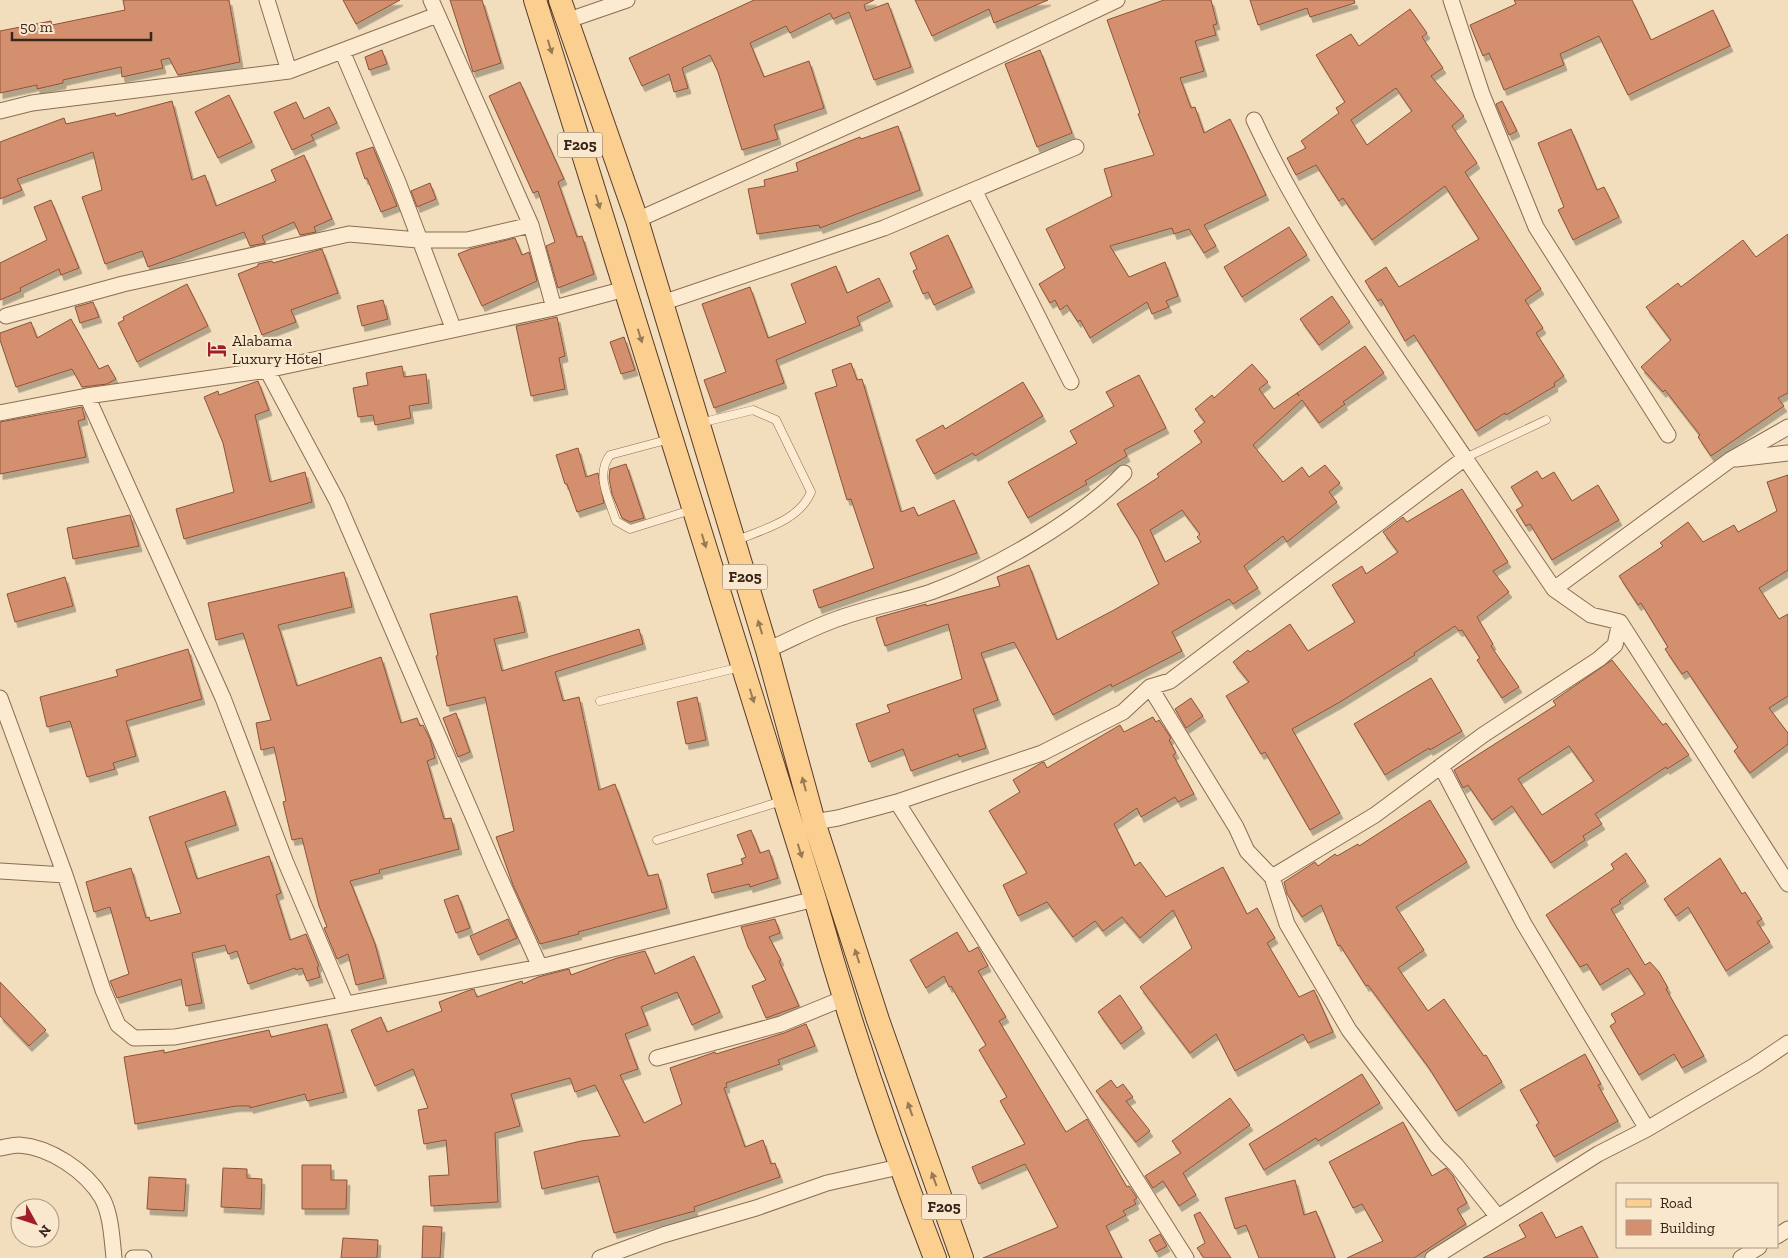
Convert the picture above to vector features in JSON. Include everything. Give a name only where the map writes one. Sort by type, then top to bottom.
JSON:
[{"type":"main road","name":"F205","points":[[536,0],[815,899],[842,999],[899,1167],[934,1258]]},
{"type":"main road","name":"F205","points":[[563,10],[637,220],[767,650],[814,822],[878,1020],[962,1258]]},
{"type":"street","points":[[267,0],[289,71]]},
{"type":"street","points":[[431,0],[531,225],[554,308]]},
{"type":"street","points":[[563,10],[627,0]]},
{"type":"street","points":[[637,220],[908,100],[1117,0]]},
{"type":"street","points":[[1452,0],[1482,94],[1536,227],[1668,435]]},
{"type":"street","points":[[0,111],[32,103],[289,71],[437,14]]},
{"type":"street","points":[[342,51],[398,182],[418,240],[452,326]]},
{"type":"street","points":[[1254,120],[1288,188],[1346,280],[1554,589],[1591,615],[1620,622],[1697,745],[1788,884]]},
{"type":"street","points":[[662,303],[884,228],[1076,147]]},
{"type":"street","points":[[974,190],[1070,382]]},
{"type":"street","points":[[6,316],[123,284],[349,234],[418,240],[466,240],[531,225]]},
{"type":"street","points":[[0,414],[87,396],[267,370],[554,308],[625,289]]},
{"type":"street","points":[[267,370],[337,501],[490,856],[540,967]]},
{"type":"street","points":[[87,396],[223,698],[286,863],[346,1004]]},
{"type":"street","points":[[1554,589],[1730,460],[1788,427]]},
{"type":"street","points":[[1730,460],[1788,453]]},
{"type":"street","points":[[814,822],[838,818],[897,802],[1042,753],[1123,712],[1150,686],[1170,681],[1465,458]]},
{"type":"street","points":[[767,650],[839,618],[932,591],[993,565],[1066,519],[1107,490],[1124,473]]},
{"type":"street","points":[[1272,877],[1376,814],[1498,724],[1600,659],[1615,645],[1620,622]]},
{"type":"street","points":[[1150,686],[1236,827],[1247,852],[1272,877],[1287,924],[1349,1030],[1437,1146],[1456,1165],[1498,1217]]},
{"type":"street","points":[[0,698],[65,875],[106,998],[118,1025],[134,1038],[175,1037],[540,967],[815,899]]},
{"type":"street","points":[[1441,766],[1524,924],[1647,1129]]},
{"type":"street","points":[[897,802],[1186,1258]]},
{"type":"street","points":[[0,871],[65,875]]},
{"type":"street","points":[[657,1058],[782,1024],[842,999]]},
{"type":"street","points":[[1433,1258],[1598,1154],[1647,1129],[1754,1066],[1788,1043]]},
{"type":"street","points":[[0,1148],[20,1145],[61,1158],[92,1184],[102,1199],[109,1222],[114,1258]]},
{"type":"street","points":[[600,1258],[663,1235],[756,1208],[827,1183],[899,1167]]},
{"type":"street","points":[[1741,1258],[1757,1248]]},
{"type":"street","points":[[132,1258],[144,1258]]},
{"type":"lane","points":[[698,423],[753,410],[776,420],[812,492],[806,505],[795,515],[734,542]]},
{"type":"lane","points":[[1465,458],[1546,420]]},
{"type":"lane","points":[[672,438],[610,455],[604,463],[601,472],[616,521],[630,529],[694,509]]},
{"type":"lane","points":[[600,701],[743,666]]},
{"type":"lane","points":[[657,840],[784,801]]},
{"type":"building","points":[[123,0],[229,0],[240,62],[178,75],[169,58],[161,60],[163,68],[122,77],[121,67],[63,80],[63,83],[37,89],[37,85],[0,93],[0,31],[51,21],[52,25],[125,10]]},
{"type":"building","points":[[343,0],[400,0],[356,24]]},
{"type":"building","points":[[450,0],[482,0],[501,63],[473,72]]},
{"type":"building","points":[[754,0],[874,0],[864,5],[866,11],[888,3],[911,67],[874,80],[849,12],[833,19],[830,13],[790,33],[786,26],[750,43],[764,77],[809,61],[824,108],[774,125],[778,139],[742,150],[718,72],[710,55],[682,68],[688,88],[674,92],[669,74],[642,86],[629,58]]},
{"type":"building","points":[[915,0],[1048,0],[994,23],[989,9],[932,36]]},
{"type":"building","points":[[1164,0],[1211,0],[1217,24],[1213,25],[1216,35],[1195,41],[1204,71],[1180,78],[1191,108],[1195,107],[1204,133],[1230,119],[1266,195],[1204,225],[1216,246],[1204,253],[1189,229],[1174,234],[1172,228],[1110,246],[1129,277],[1165,262],[1178,296],[1166,301],[1169,307],[1152,314],[1147,302],[1090,338],[1080,320],[1078,322],[1067,305],[1060,310],[1055,300],[1050,303],[1039,284],[1065,268],[1046,229],[1112,196],[1104,169],[1154,155],[1138,114],[1140,113],[1107,20]]},
{"type":"building","points":[[1250,0],[1354,0],[1355,3],[1310,17],[1307,8],[1258,25]]},
{"type":"building","points":[[1514,0],[1632,0],[1651,40],[1713,10],[1730,46],[1628,95],[1599,36],[1560,54],[1564,65],[1504,90],[1489,53],[1483,56],[1470,25],[1516,4]]},
{"type":"building","points":[[1410,9],[1427,33],[1422,37],[1443,68],[1431,76],[1464,116],[1452,126],[1477,163],[1465,172],[1541,289],[1525,300],[1543,328],[1536,333],[1564,376],[1554,383],[1555,386],[1476,431],[1414,335],[1405,341],[1381,299],[1378,301],[1365,281],[1386,267],[1399,287],[1479,239],[1445,186],[1372,240],[1343,198],[1339,201],[1316,165],[1296,175],[1287,158],[1306,148],[1301,141],[1339,113],[1336,108],[1345,102],[1316,55],[1351,34],[1359,46]],"holes":[[[1396,88],[1412,111],[1367,145],[1351,120]]]},
{"type":"building","points":[[382,50],[387,64],[369,70],[365,57]]},
{"type":"building","points":[[1040,50],[1072,133],[1037,147],[1005,64]]},
{"type":"building","points":[[520,82],[564,179],[558,182],[577,237],[582,236],[594,274],[558,288],[546,246],[555,242],[538,191],[533,193],[489,96]]},
{"type":"building","points":[[229,95],[252,142],[218,158],[195,112]]},
{"type":"building","points":[[172,101],[192,180],[205,175],[216,206],[276,181],[271,170],[304,155],[332,219],[314,227],[316,232],[300,235],[294,222],[262,236],[265,243],[250,246],[244,232],[148,267],[142,251],[105,264],[82,197],[102,190],[93,152],[17,179],[22,190],[0,199],[0,142],[64,118],[66,124],[115,113],[116,116]]},
{"type":"building","points":[[1502,101],[1517,131],[1509,135],[1496,104]]},
{"type":"building","points":[[296,102],[304,119],[329,107],[337,123],[311,135],[314,140],[292,150],[274,112]]},
{"type":"building","points":[[898,126],[920,190],[820,228],[819,225],[757,234],[748,189],[765,186],[764,180],[798,171],[796,163],[860,137],[861,139]]},
{"type":"building","points":[[1571,129],[1597,190],[1604,187],[1619,217],[1573,240],[1558,210],[1564,207],[1538,143]]},
{"type":"building","points":[[373,147],[397,206],[381,212],[367,178],[365,179],[356,153]]},
{"type":"building","points":[[430,183],[436,199],[417,207],[411,191]]},
{"type":"building","points":[[51,200],[79,268],[61,275],[59,269],[20,288],[21,291],[0,300],[0,263],[47,240],[34,207]]},
{"type":"building","points":[[1289,227],[1307,255],[1242,297],[1224,267]]},
{"type":"building","points":[[1788,234],[1788,393],[1778,398],[1784,406],[1711,456],[1698,437],[1700,435],[1665,390],[1663,392],[1641,367],[1671,340],[1646,307],[1678,283],[1681,287],[1743,240],[1756,257]]},
{"type":"building","points":[[948,235],[972,287],[934,305],[928,292],[923,294],[913,271],[917,269],[910,253]]},
{"type":"building","points":[[515,238],[522,255],[529,252],[537,281],[482,306],[458,254],[470,249]]},
{"type":"building","points":[[322,249],[338,293],[291,310],[296,322],[262,335],[238,274],[258,266],[258,264],[272,261],[273,263]]},
{"type":"building","points":[[836,266],[847,293],[879,278],[890,301],[857,317],[860,325],[776,360],[784,383],[714,408],[704,380],[726,372],[702,304],[750,287],[768,338],[806,323],[791,284]]},
{"type":"building","points":[[187,284],[208,326],[137,362],[118,323],[124,320],[123,317]]},
{"type":"building","points":[[1332,296],[1350,322],[1319,345],[1300,319]]},
{"type":"building","points":[[383,300],[388,319],[362,326],[357,306]]},
{"type":"building","points":[[93,302],[99,317],[80,323],[75,307]]},
{"type":"building","points":[[557,317],[565,356],[559,358],[565,389],[531,396],[516,326]]},
{"type":"building","points":[[71,319],[99,369],[108,365],[116,379],[107,384],[82,387],[72,369],[16,387],[0,340],[0,333],[31,322],[37,338]]},
{"type":"building","points":[[624,337],[635,370],[621,374],[610,342]]},
{"type":"building","points":[[1365,346],[1384,373],[1343,402],[1345,404],[1319,423],[1302,400],[1253,445],[1283,482],[1302,467],[1309,477],[1325,465],[1340,483],[1329,492],[1337,502],[1287,542],[1283,536],[1244,566],[1258,588],[1233,604],[1229,599],[1172,632],[1182,651],[1112,687],[1111,684],[1053,715],[1014,642],[981,653],[998,700],[973,709],[986,748],[959,757],[958,754],[911,771],[903,749],[869,762],[856,724],[890,712],[887,705],[962,679],[948,624],[885,646],[876,618],[1000,586],[997,577],[1029,565],[1057,640],[1159,584],[1138,538],[1117,504],[1159,477],[1157,474],[1202,442],[1194,431],[1205,422],[1195,409],[1212,395],[1214,398],[1252,364],[1268,382],[1259,389],[1274,409]],"holes":[[[1182,510],[1200,534],[1197,537],[1201,542],[1165,562],[1150,530]]]},
{"type":"building","points":[[851,363],[857,380],[862,379],[901,512],[914,507],[918,516],[954,500],[977,553],[819,608],[813,590],[874,568],[851,499],[847,500],[815,393],[837,386],[832,370]]},
{"type":"building","points":[[402,366],[404,377],[426,374],[429,403],[409,406],[411,418],[375,425],[373,415],[358,417],[353,388],[368,385],[366,373]]},
{"type":"building","points":[[1139,375],[1166,428],[1124,450],[1127,456],[1085,481],[1087,484],[1028,518],[1008,482],[1077,443],[1070,431],[1114,406],[1106,392]]},
{"type":"building","points":[[258,381],[269,410],[255,415],[270,482],[305,472],[312,502],[184,539],[176,509],[234,492],[223,443],[204,397],[218,391],[219,395]]},
{"type":"building","points":[[1023,382],[1043,416],[975,456],[973,453],[934,474],[916,440],[943,425],[945,429]]},
{"type":"building","points":[[82,407],[85,419],[78,421],[86,457],[0,474],[0,422]]},
{"type":"building","points":[[578,448],[586,477],[598,473],[604,503],[577,512],[567,484],[565,484],[556,455]]},
{"type":"building","points":[[626,464],[644,518],[630,522],[622,518],[612,494],[609,478],[610,469]]},
{"type":"building","points":[[1537,471],[1542,479],[1554,472],[1572,501],[1598,485],[1619,520],[1552,560],[1530,524],[1526,526],[1516,510],[1523,506],[1511,487]]},
{"type":"building","points":[[1788,475],[1788,570],[1759,588],[1779,619],[1788,614],[1788,696],[1769,708],[1788,733],[1788,744],[1750,773],[1734,751],[1738,747],[1687,671],[1682,674],[1665,649],[1668,647],[1641,603],[1638,605],[1619,576],[1663,546],[1660,543],[1688,522],[1703,542],[1734,525],[1738,532],[1777,511],[1767,482]]},
{"type":"building","points":[[1462,489],[1508,562],[1493,571],[1509,592],[1477,617],[1493,644],[1491,646],[1519,687],[1502,698],[1477,660],[1480,658],[1462,630],[1459,631],[1455,626],[1414,653],[1415,655],[1340,702],[1292,729],[1340,813],[1310,830],[1265,752],[1261,754],[1226,696],[1249,682],[1233,662],[1248,650],[1250,652],[1290,624],[1308,651],[1355,622],[1332,585],[1362,566],[1366,574],[1398,552],[1383,532],[1403,517],[1407,522]]},
{"type":"building","points":[[130,515],[139,546],[73,559],[67,528]]},
{"type":"building","points":[[344,572],[352,607],[278,625],[297,686],[381,657],[401,723],[417,718],[420,726],[423,725],[430,739],[435,758],[427,761],[444,819],[451,818],[459,849],[379,870],[380,873],[350,881],[375,944],[384,978],[356,985],[348,954],[337,959],[324,928],[327,927],[319,906],[302,838],[292,840],[283,802],[286,801],[274,747],[261,750],[256,723],[271,720],[243,633],[216,640],[208,603]]},
{"type":"building","points":[[65,577],[73,606],[15,622],[7,594]]},
{"type":"building","points":[[517,596],[525,632],[494,639],[502,671],[639,629],[643,644],[555,672],[563,701],[579,697],[599,790],[615,784],[648,876],[658,874],[667,908],[540,944],[513,885],[496,837],[514,831],[485,697],[447,706],[436,656],[438,655],[430,614]]},
{"type":"building","points":[[188,649],[202,699],[126,721],[136,756],[113,763],[115,769],[87,777],[70,721],[47,727],[40,697],[118,676],[116,670]]},
{"type":"building","points":[[1612,660],[1663,725],[1666,723],[1689,755],[1667,769],[1666,767],[1595,814],[1602,824],[1583,836],[1585,840],[1551,863],[1512,806],[1492,820],[1468,785],[1463,788],[1454,770],[1556,705],[1553,701]],"holes":[[[1569,746],[1594,781],[1542,815],[1518,779]]]},
{"type":"building","points":[[1431,678],[1462,731],[1430,750],[1429,748],[1385,775],[1354,724]]},
{"type":"building","points":[[697,697],[706,740],[686,744],[677,702]]},
{"type":"building","points":[[1191,698],[1203,716],[1186,728],[1175,709]]},
{"type":"building","points":[[456,713],[470,752],[458,757],[443,718]]},
{"type":"building","points":[[1153,717],[1156,722],[1159,720],[1171,738],[1169,740],[1176,753],[1173,755],[1194,794],[1178,802],[1175,797],[1141,817],[1137,808],[1114,824],[1135,866],[1140,862],[1166,897],[1223,867],[1247,914],[1257,908],[1275,938],[1267,943],[1299,997],[1314,990],[1333,1032],[1308,1043],[1303,1034],[1235,1071],[1216,1034],[1190,1053],[1140,987],[1192,948],[1173,910],[1140,938],[1122,917],[1103,931],[1095,921],[1073,937],[1047,902],[1018,916],[1003,885],[1027,873],[989,811],[1020,792],[1013,780],[1041,763],[1044,762],[1047,768],[1120,725],[1124,732]]},
{"type":"building","points":[[225,791],[236,825],[185,842],[197,879],[269,856],[281,893],[276,895],[290,940],[306,934],[319,966],[317,967],[320,977],[307,981],[302,968],[296,970],[295,968],[248,984],[237,951],[228,954],[225,945],[192,953],[202,1003],[186,1006],[181,979],[117,998],[110,981],[129,974],[110,907],[94,912],[86,882],[131,868],[146,918],[149,917],[150,921],[181,913],[149,817]]},
{"type":"building","points":[[1430,800],[1467,862],[1396,907],[1424,950],[1398,968],[1428,1011],[1444,999],[1484,1056],[1486,1055],[1502,1082],[1456,1111],[1429,1068],[1368,985],[1366,986],[1340,945],[1338,946],[1321,905],[1302,917],[1287,894],[1284,882],[1315,862],[1318,866],[1335,854],[1337,856],[1358,844],[1359,846]]},
{"type":"building","points":[[751,830],[760,853],[769,850],[778,878],[750,887],[749,884],[712,893],[707,874],[743,864],[741,859],[746,857],[737,835]]},
{"type":"building","points":[[1626,853],[1646,881],[1619,901],[1621,903],[1611,909],[1645,965],[1650,962],[1659,972],[1668,988],[1666,989],[1704,1056],[1682,1068],[1674,1054],[1639,1075],[1610,1026],[1616,1022],[1611,1014],[1645,994],[1628,968],[1600,985],[1587,964],[1580,967],[1546,915],[1614,869],[1611,864]]},
{"type":"building","points":[[1720,858],[1742,894],[1745,892],[1762,919],[1757,922],[1770,942],[1726,971],[1688,907],[1676,916],[1664,899]]},
{"type":"building","points":[[458,895],[470,928],[456,933],[444,900]]},
{"type":"building","points":[[508,919],[517,938],[478,955],[470,936]]},
{"type":"building","points":[[775,919],[780,933],[769,937],[781,960],[779,961],[799,1006],[766,1018],[752,986],[766,980],[748,947],[741,927]]},
{"type":"building","points":[[957,932],[969,952],[978,947],[988,966],[978,971],[1006,1017],[999,1021],[1066,1132],[1087,1119],[1127,1187],[1129,1186],[1137,1198],[1134,1200],[1136,1204],[1123,1211],[1126,1215],[1106,1226],[1122,1258],[983,1258],[1058,1227],[1025,1164],[979,1184],[972,1167],[1025,1144],[1000,1101],[1007,1097],[979,1050],[986,1045],[951,986],[949,987],[944,976],[926,988],[910,960]]},
{"type":"building","points":[[645,951],[655,974],[694,956],[720,1012],[692,1025],[677,992],[641,1007],[648,1025],[625,1034],[638,1069],[620,1075],[644,1123],[682,1104],[670,1068],[715,1052],[716,1054],[784,1033],[806,1024],[815,1046],[778,1060],[780,1064],[726,1083],[727,1087],[724,1088],[745,1147],[763,1140],[771,1164],[775,1163],[780,1177],[694,1207],[695,1211],[614,1233],[598,1176],[542,1189],[534,1152],[581,1141],[620,1136],[595,1085],[575,1092],[570,1078],[511,1094],[520,1126],[495,1133],[498,1202],[431,1206],[429,1176],[449,1175],[446,1140],[424,1144],[418,1110],[428,1108],[413,1069],[375,1086],[351,1030],[381,1017],[387,1032],[442,1011],[439,1002],[467,991],[474,989],[477,997],[522,981],[523,984],[538,977],[569,969],[571,975],[617,958]]},
{"type":"building","points":[[0,982],[46,1030],[29,1046],[0,1016]]},
{"type":"building","points":[[1120,995],[1142,1028],[1121,1044],[1098,1012]]},
{"type":"building","points":[[327,1024],[344,1092],[307,1101],[305,1094],[250,1108],[250,1106],[236,1106],[135,1124],[124,1057],[164,1050],[164,1053],[269,1030],[271,1037]]},
{"type":"building","points":[[1585,1054],[1601,1084],[1598,1085],[1618,1121],[1554,1157],[1536,1125],[1539,1123],[1520,1090]]},
{"type":"building","points":[[1362,1074],[1380,1103],[1318,1141],[1316,1138],[1264,1170],[1249,1144]]},
{"type":"building","points":[[1111,1080],[1117,1088],[1123,1084],[1133,1097],[1126,1101],[1150,1131],[1136,1142],[1096,1091]]},
{"type":"building","points":[[1230,1098],[1250,1125],[1183,1173],[1196,1195],[1179,1206],[1163,1181],[1153,1188],[1145,1176],[1181,1153],[1172,1141]]},
{"type":"building","points":[[1403,1122],[1432,1176],[1446,1168],[1453,1176],[1467,1203],[1457,1209],[1466,1224],[1414,1258],[1347,1258],[1383,1241],[1362,1204],[1353,1208],[1329,1162]]},
{"type":"building","points":[[302,1165],[331,1165],[331,1180],[347,1180],[346,1209],[302,1209]]},
{"type":"building","points":[[223,1168],[247,1169],[247,1178],[262,1179],[261,1209],[221,1207]]},
{"type":"building","points":[[149,1177],[186,1179],[184,1211],[147,1209]]},
{"type":"building","points":[[1295,1180],[1304,1215],[1316,1211],[1335,1258],[1259,1258],[1246,1225],[1235,1229],[1225,1198]]},
{"type":"building","points":[[1200,1212],[1231,1258],[1204,1258],[1197,1248],[1205,1243],[1194,1215]]},
{"type":"building","points":[[1542,1212],[1556,1238],[1582,1226],[1598,1258],[1483,1258],[1526,1237],[1519,1225]]},
{"type":"building","points":[[423,1226],[442,1227],[440,1258],[422,1258]]},
{"type":"building","points":[[1160,1234],[1167,1246],[1156,1252],[1149,1240]]},
{"type":"building","points":[[343,1238],[378,1240],[377,1258],[341,1258]]},
{"type":"place","name":"Alabama Luxury Hotel","points":[[217,349]]}]
